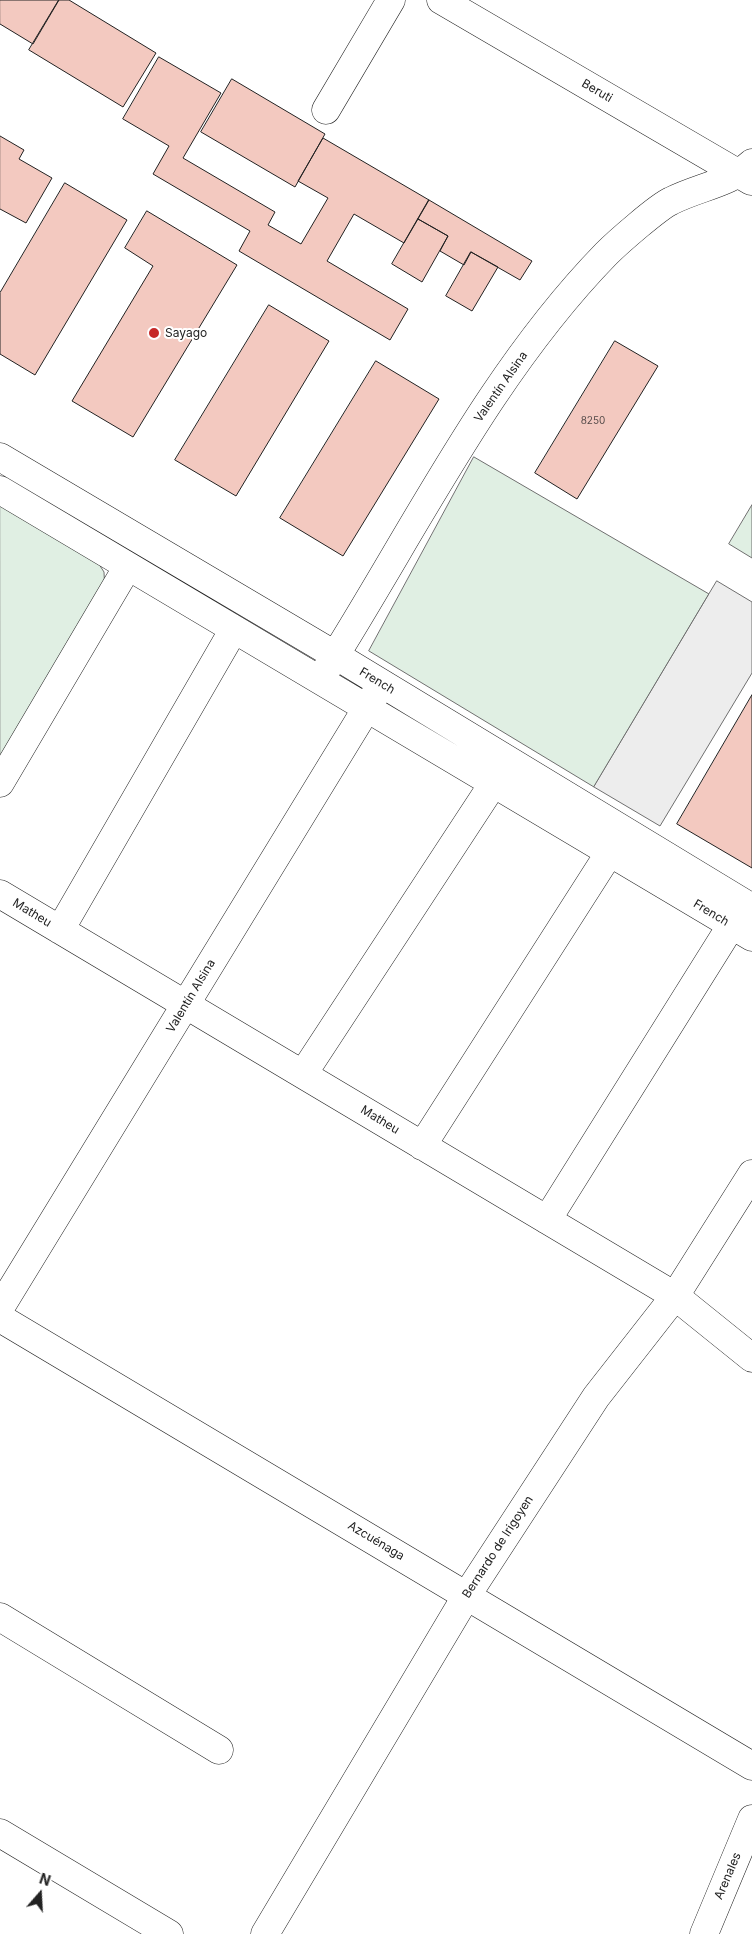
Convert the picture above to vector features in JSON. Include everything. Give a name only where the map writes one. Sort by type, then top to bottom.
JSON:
[{"type":"street","points":[[326,110],[390,0]]},
{"type":"street","name":"Beruti","points":[[441,0],[748,173]]},
{"type":"street","name":"Valentín Alsina","points":[[320,680],[481,413],[548,323],[607,253],[669,202],[748,173]]},
{"type":"street","name":"French","points":[[0,457],[336,655],[745,918]]},
{"type":"street","name":"French","points":[[0,490],[610,852],[745,918]]},
{"type":"street","points":[[0,783],[128,566]]},
{"type":"street","points":[[60,930],[234,629]]},
{"type":"street","name":"Valentín Alsina","points":[[0,1308],[381,684]]},
{"type":"street","points":[[303,1074],[493,784]]},
{"type":"street","points":[[422,1146],[610,852]]},
{"type":"street","name":"Matheu","points":[[0,894],[675,1296],[752,1358]]},
{"type":"street","points":[[548,1220],[745,918]]},
{"type":"street","name":"Bernardo de Irigoyen","points":[[265,1934],[467,1595],[596,1397],[675,1296],[752,1174]]},
{"type":"street","name":"Azcuénaga","points":[[0,1318],[752,1766]]},
{"type":"street","points":[[0,1617],[219,1750]]},
{"type":"street","name":"Arenales","points":[[704,1934],[752,1818]]},
{"type":"street","points":[[0,1833],[169,1934]]},
{"type":"green space","points":[[474,457],[709,594],[594,787],[369,651]]},
{"type":"green space","points":[[0,501],[95,558],[104,572],[105,594],[0,769]]},
{"type":"green space","points":[[752,505],[752,558],[729,544]]},
{"type":"shaded area","points":[[717,581],[752,602],[752,673],[660,826],[594,787]]},
{"type":"building","points":[[0,0],[59,0],[33,44],[0,24]]},
{"type":"building","points":[[59,0],[69,0],[156,53],[123,107],[29,50]]},
{"type":"building","points":[[159,57],[221,93],[183,158],[275,212],[268,225],[301,244],[328,198],[298,181],[323,138],[429,200],[404,243],[354,214],[327,261],[408,309],[390,340],[239,251],[250,231],[153,174],[169,146],[123,119]]},
{"type":"building","points":[[232,79],[325,134],[295,187],[201,132]]},
{"type":"building","points":[[0,136],[24,150],[19,159],[52,178],[26,223],[0,209]]},
{"type":"building","points":[[65,183],[127,220],[35,375],[0,354],[0,293]]},
{"type":"building","points":[[429,200],[532,261],[520,280],[471,252],[464,265],[440,251],[448,236],[418,219]]},
{"type":"building","name":"Sayago","points":[[147,211],[237,265],[133,437],[72,401],[153,266],[125,248]]},
{"type":"building","points":[[418,219],[448,236],[422,282],[392,264]]},
{"type":"building","points":[[471,252],[498,267],[472,311],[446,296]]},
{"type":"building","name":"Sayago","points":[[269,305],[329,341],[236,496],[175,460]]},
{"type":"building","points":[[615,341],[658,366],[577,499],[535,473]]},
{"type":"building","points":[[376,361],[439,399],[343,556],[280,518]]},
{"type":"building","points":[[752,695],[752,868],[677,824]]},
{"type":"place","name":"Sayago","points":[[154,333]]}]
